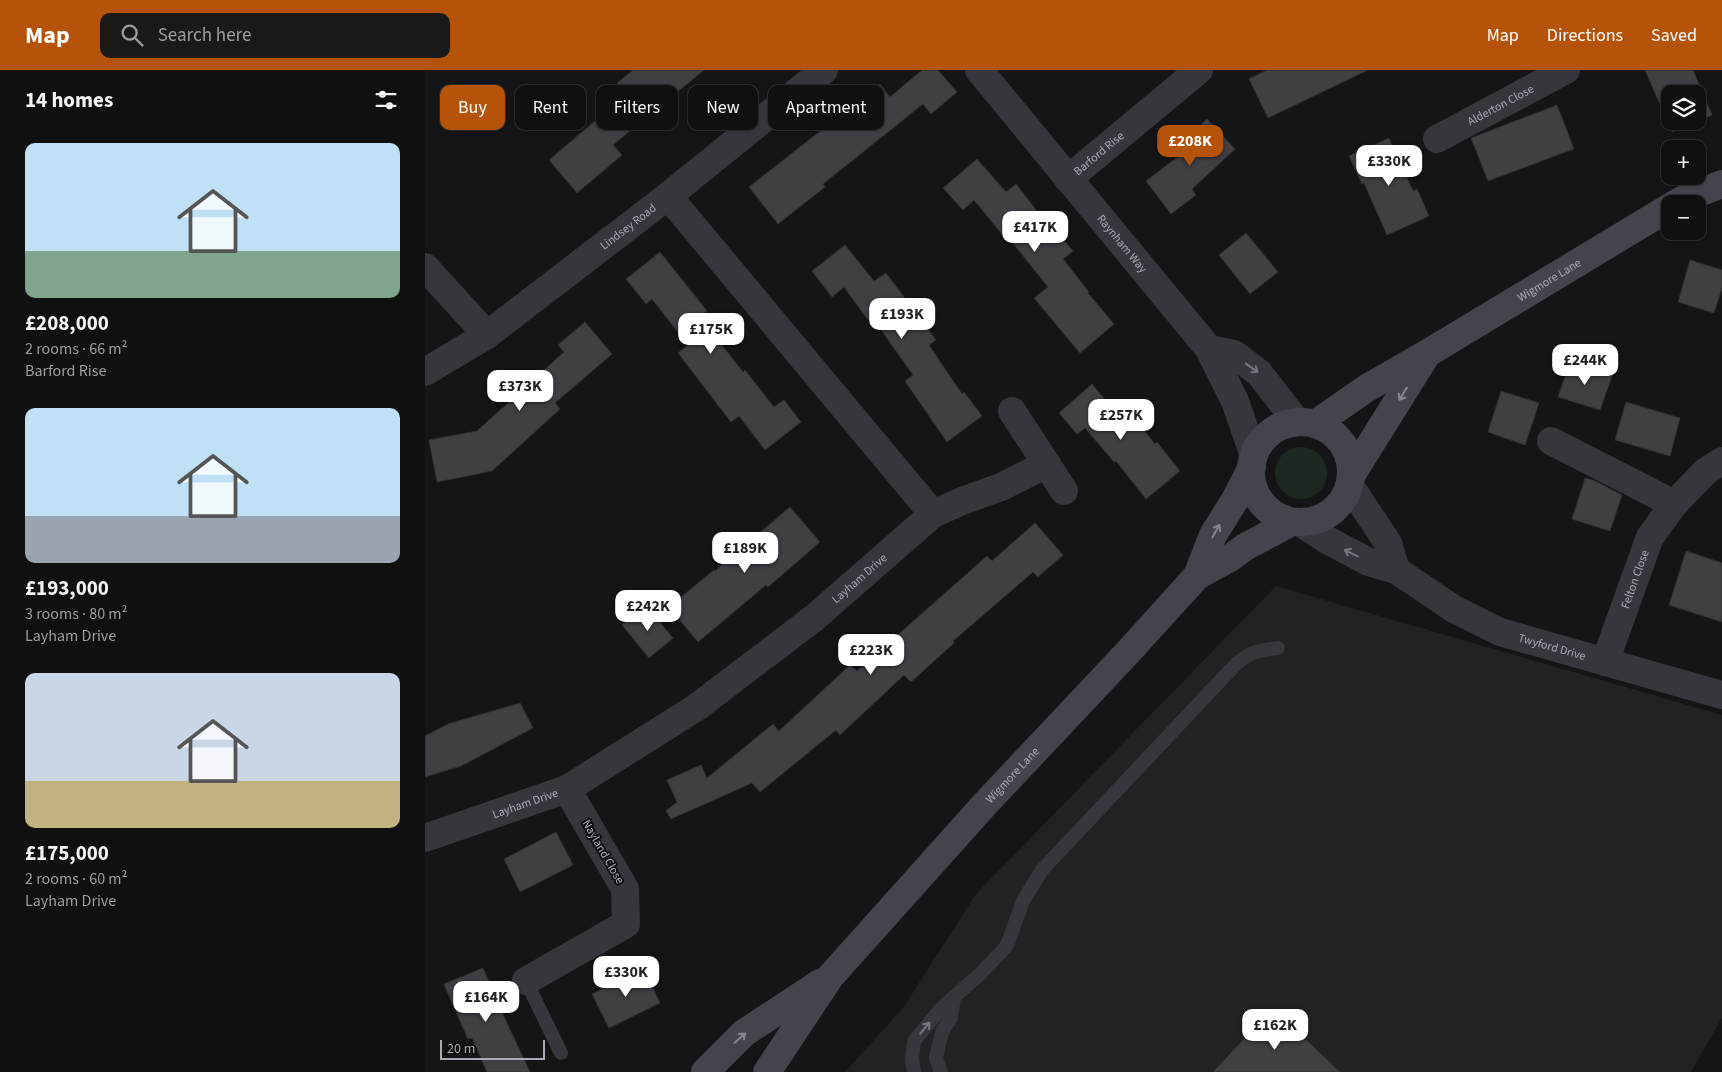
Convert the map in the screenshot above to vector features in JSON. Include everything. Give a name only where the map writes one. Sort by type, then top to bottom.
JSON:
[{"type":"street","name":"Lindsey Road","points":[[425,372],[487,336],[668,196],[824,70]]},
{"type":"street","name":"Raynham Way","points":[[979,70],[1209,349],[1235,401],[1253,462]]},
{"type":"street","name":"Barford Rise","points":[[1068,179],[1199,70]]},
{"type":"street","name":"Alderton Close","points":[[1437,139],[1565,70]]},
{"type":"street","points":[[1693,195],[1722,184]]},
{"type":"street","points":[[668,196],[933,514]]},
{"type":"street","name":"Wigmore Lane","points":[[1197,576],[1213,535],[1235,500],[1261,444],[1270,433],[1283,426],[1306,423],[1428,353],[1661,212]]},
{"type":"street","points":[[425,267],[487,336]]},
{"type":"street","points":[[1209,349],[1234,354],[1259,373],[1306,423],[1335,435],[1347,452],[1351,480],[1387,543],[1397,570]]},
{"type":"street","name":"Wigmore Lane","points":[[767,1072],[830,977],[985,804],[1124,657],[1197,576],[1245,547],[1296,522],[1317,520],[1331,512],[1343,501],[1351,480],[1428,353]]},
{"type":"street","points":[[1012,411],[1065,491]]},
{"type":"street","points":[[1551,442],[1674,504]]},
{"type":"street","name":"Felton Close","points":[[1605,662],[1650,537],[1674,504],[1706,471],[1722,461]]},
{"type":"street","points":[[1253,462],[1252,480],[1261,502],[1275,514],[1296,522]]},
{"type":"street","name":"Layham Drive","points":[[425,838],[567,789],[697,707],[814,618],[933,514],[962,501],[1001,488],[1047,464]]},
{"type":"street","name":"Twyford Drive","points":[[1296,522],[1369,562],[1397,570],[1454,610],[1499,632],[1722,695]]},
{"type":"street","name":"Nayland Close","points":[[526,981],[626,924],[625,889],[567,789]]},
{"type":"street","name":"Wigmore Lane","points":[[705,1072],[744,1034],[830,977]]},
{"type":"lane","points":[[913,1072],[911,1060],[914,1041],[940,1010],[979,975],[1005,948],[1023,901],[1042,870],[1237,664],[1248,655],[1261,650],[1277,648]]},
{"type":"lane","points":[[526,981],[561,1053]]},
{"type":"lane","points":[[941,1072],[936,1058],[942,1032],[951,1018],[954,997]]},
{"type":"shaded area","points":[[1296,447],[1306,447],[1320,454],[1327,468],[1327,478],[1320,492],[1306,499],[1296,499],[1286,495],[1279,488],[1275,478],[1275,468],[1279,458],[1286,451]]},
{"type":"shaded area","points":[[1276,586],[1722,715],[1722,1018],[1691,1072],[845,1072],[903,1008],[976,894]]},
{"type":"building","points":[[633,70],[704,70],[678,91],[678,85],[619,85],[617,83]]},
{"type":"building","points":[[922,70],[938,70],[957,92],[931,114],[923,104],[823,184],[825,187],[778,224],[749,187],[821,130],[884,130],[884,89],[890,97]]},
{"type":"building","points":[[1267,70],[1368,70],[1268,118],[1249,79]]},
{"type":"building","points":[[1645,70],[1693,70],[1699,85],[1661,85],[1661,107]]},
{"type":"building","points":[[1706,101],[1712,115],[1706,118]]},
{"type":"building","points":[[1557,105],[1574,149],[1488,181],[1471,138]]},
{"type":"building","points":[[1207,119],[1235,149],[1192,189],[1196,195],[1171,214],[1146,181],[1192,146],[1186,140]]},
{"type":"building","points":[[596,120],[596,130],[631,130],[613,145],[622,155],[577,193],[549,160]]},
{"type":"building","points":[[1389,138],[1413,191],[1417,189],[1429,216],[1387,235],[1364,183],[1362,184],[1349,156]]},
{"type":"building","points":[[977,159],[1006,192],[1016,184],[1051,229],[1053,227],[1073,251],[1063,259],[1114,324],[1080,353],[1034,298],[1048,287],[1004,232],[1002,234],[974,200],[963,210],[943,188]]},
{"type":"building","points":[[1246,233],[1278,272],[1250,294],[1219,255]]},
{"type":"building","points":[[845,245],[874,281],[886,273],[936,340],[929,345],[962,394],[964,392],[982,416],[947,442],[905,381],[913,375],[872,317],[868,320],[844,287],[832,297],[812,271]]},
{"type":"building","points":[[660,252],[707,311],[699,316],[743,372],[745,370],[774,407],[784,400],[801,422],[765,450],[739,416],[731,422],[678,353],[688,345],[652,299],[646,304],[626,279]]},
{"type":"building","points":[[1690,260],[1722,270],[1722,288],[1714,313],[1678,302]]},
{"type":"building","points":[[585,322],[612,354],[555,403],[560,409],[492,471],[437,482],[429,440],[477,431],[564,352],[558,345]]},
{"type":"building","points":[[1570,362],[1612,376],[1600,410],[1558,397]]},
{"type":"building","points":[[1092,384],[1120,418],[1128,411],[1155,444],[1157,442],[1180,471],[1146,499],[1116,461],[1114,462],[1085,428],[1077,434],[1059,413]]},
{"type":"building","points":[[1501,391],[1539,403],[1525,445],[1488,432]]},
{"type":"building","points":[[1626,402],[1680,418],[1670,456],[1615,440]]},
{"type":"building","points":[[1585,478],[1593,480],[1622,495],[1610,531],[1572,519]]},
{"type":"building","points":[[790,507],[820,542],[768,587],[766,585],[698,642],[669,607],[715,571]]},
{"type":"building","points":[[1035,523],[1063,555],[1038,577],[1033,572],[953,641],[954,643],[911,682],[904,675],[840,735],[836,730],[760,792],[752,783],[671,819],[666,811],[677,802],[667,780],[701,765],[707,778],[773,724],[779,731],[850,665],[857,671],[987,556],[992,561]]},
{"type":"building","points":[[1686,551],[1722,563],[1722,622],[1669,605]]},
{"type":"building","points":[[646,606],[673,638],[649,658],[622,625]]},
{"type":"building","points":[[520,703],[533,728],[461,766],[425,777],[425,736],[448,724]]},
{"type":"building","points":[[556,832],[573,865],[520,892],[504,859]]},
{"type":"building","points":[[483,968],[530,1072],[487,1072],[472,1038],[468,1039],[444,984]]},
{"type":"building","points":[[644,969],[660,1003],[609,1028],[592,994]]},
{"type":"building","points":[[1273,1008],[1340,1072],[1213,1072]]}]
